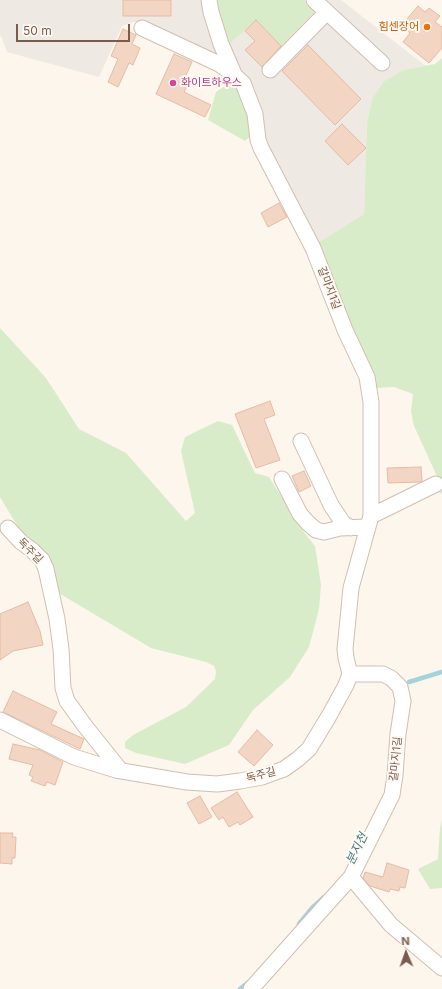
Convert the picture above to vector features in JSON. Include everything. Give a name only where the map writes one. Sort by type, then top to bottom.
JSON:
[{"type":"lane","name":"갈마지1길","points":[[209,0],[211,12],[221,44],[234,75]]},
{"type":"lane","points":[[314,0],[382,63]]},
{"type":"lane","points":[[270,70],[327,12]]},
{"type":"lane","name":"갈마지1길","points":[[142,28],[219,64],[243,83],[255,114],[258,140],[261,148],[313,248],[346,330],[367,377],[370,389],[370,522],[351,588],[345,649],[350,674],[383,674],[391,678],[400,687],[403,701],[392,795],[351,877],[251,989]]},
{"type":"lane","points":[[301,441],[331,505],[344,523],[351,528]]},
{"type":"lane","points":[[282,479],[300,514],[316,530],[324,532],[340,528],[351,528],[370,522],[436,484]]},
{"type":"lane","name":"독주길","points":[[8,528],[21,542],[42,560],[46,569],[62,649],[63,688],[67,701],[121,771]]},
{"type":"lane","name":"독주길","points":[[0,720],[74,758],[121,771],[187,782],[217,784],[262,777],[284,769],[298,759],[309,749],[346,685],[350,674]]},
{"type":"lane","points":[[351,877],[391,925],[442,968]]},
{"type":"shaded area","points":[[0,0],[202,0],[216,50],[213,54],[204,52],[134,22],[122,26],[99,77],[7,52],[0,35]]},
{"type":"shaded area","points":[[215,0],[341,0],[426,66],[403,70],[384,81],[372,99],[367,122],[364,214],[316,244],[262,142],[244,77],[229,44]]},
{"type":"green space","points":[[215,0],[303,0],[315,11],[281,46],[256,20],[229,44]]},
{"type":"green space","points":[[442,58],[442,494],[434,489],[441,485],[414,426],[411,411],[413,394],[394,387],[376,388],[375,380],[316,244],[364,214],[367,122],[372,99],[384,81],[403,70],[435,64]]},
{"type":"green space","points":[[223,87],[235,87],[244,97],[250,117],[251,136],[245,141],[208,120],[216,92]]},
{"type":"green space","points":[[0,328],[46,378],[79,429],[126,453],[186,521],[195,513],[181,451],[185,437],[218,421],[232,425],[255,473],[269,477],[303,531],[315,546],[321,585],[319,609],[309,647],[290,677],[253,710],[229,745],[185,764],[136,753],[125,748],[125,742],[133,735],[186,707],[215,679],[216,671],[214,666],[206,662],[151,648],[57,592],[0,497]]},
{"type":"green space","points":[[442,819],[442,888],[430,889],[418,869],[438,859]]},
{"type":"building","points":[[123,0],[171,0],[171,16],[123,16]]},
{"type":"building","points":[[418,6],[425,12],[429,8],[440,16],[435,22],[442,27],[442,48],[429,63],[403,42],[410,33],[401,26]]},
{"type":"building","points":[[256,20],[281,46],[262,67],[245,50],[255,41],[245,31]]},
{"type":"building","points":[[123,29],[136,35],[132,44],[140,48],[133,65],[129,63],[118,87],[108,82],[118,59],[111,56]]},
{"type":"building","points":[[308,45],[361,99],[335,125],[282,71]]},
{"type":"building","points":[[174,54],[192,62],[182,84],[187,86],[184,92],[211,105],[205,117],[156,94]]},
{"type":"building","points":[[342,124],[366,148],[348,165],[325,141]]},
{"type":"building","points":[[279,203],[287,217],[268,227],[261,213]]},
{"type":"building","points":[[270,401],[275,415],[264,419],[280,460],[256,468],[235,414]]},
{"type":"building","points":[[421,467],[422,481],[420,482],[388,483],[387,468]]},
{"type":"building","points":[[304,471],[311,486],[299,492],[292,476]]},
{"type":"building","points":[[28,602],[40,631],[43,645],[13,651],[0,660],[0,614]]},
{"type":"building","points":[[13,691],[57,712],[51,724],[84,739],[80,749],[3,712]]},
{"type":"building","points":[[257,730],[273,745],[254,766],[238,752]]},
{"type":"building","points":[[13,744],[40,750],[63,762],[55,785],[47,782],[45,786],[31,781],[33,777],[29,775],[33,765],[9,759]]},
{"type":"building","points":[[237,792],[253,817],[240,825],[238,822],[229,827],[223,817],[219,820],[211,808]]},
{"type":"building","points":[[200,796],[212,817],[199,824],[187,803]]},
{"type":"building","points":[[0,833],[13,833],[12,837],[16,837],[15,858],[12,858],[12,864],[0,863]]},
{"type":"building","points":[[387,863],[409,870],[405,888],[400,887],[399,891],[390,889],[389,892],[370,886],[363,878],[365,872],[383,877]]},
{"type":"waterway","name":"분지천","points":[[409,682],[442,672]]},
{"type":"waterway","name":"분지천","points":[[299,924],[312,908],[324,897]]},
{"type":"waterway","name":"분지천","points":[[240,989],[250,981]]},
{"type":"place","name":"힘센장어","points":[[427,27]]},
{"type":"place","name":"화이트하우스","points":[[173,83]]}]
